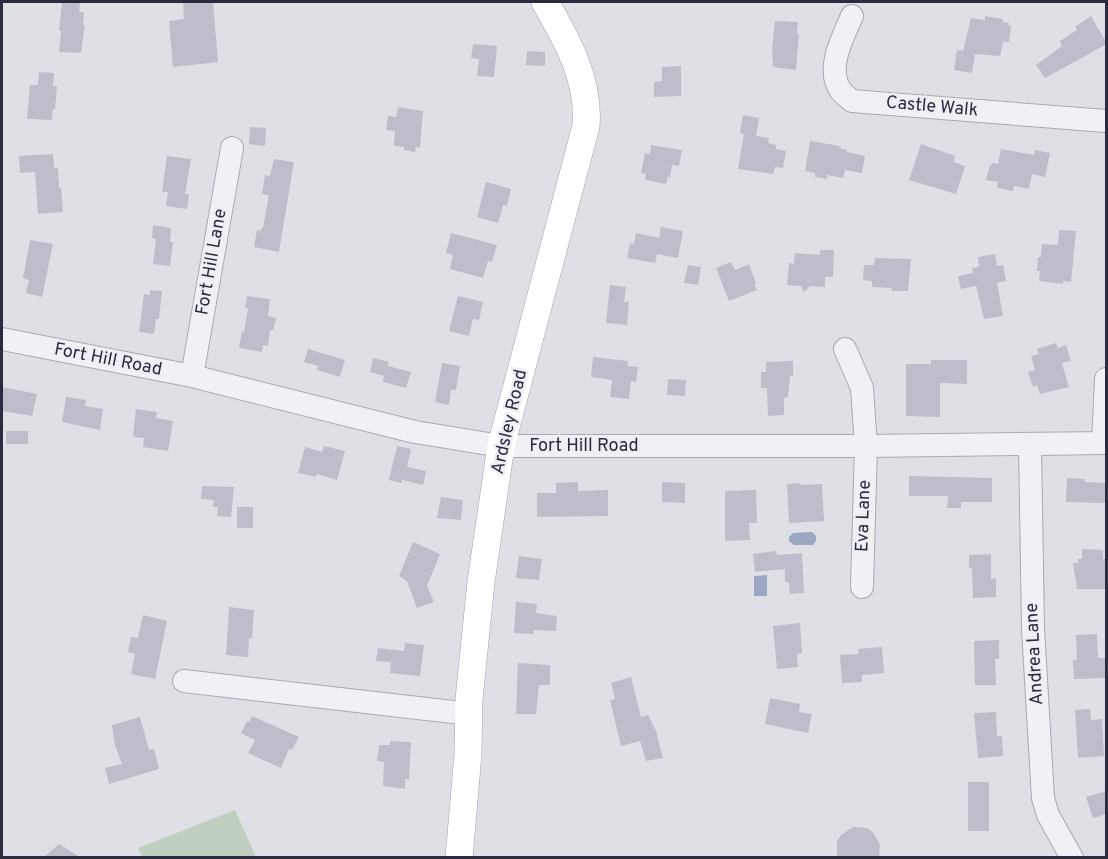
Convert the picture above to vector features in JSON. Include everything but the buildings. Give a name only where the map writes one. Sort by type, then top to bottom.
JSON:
[{"type":"main road","name":"Ardsley Road","points":[[459,858],[470,714],[469,699],[481,582],[501,446],[576,171],[588,110],[585,89],[565,38],[545,2]]},
{"type":"street","name":"Castle Walk","points":[[852,16],[836,54],[836,74],[840,91],[852,101],[1107,121]]},
{"type":"street","name":"Fort Hill Lane","points":[[192,376],[232,148]]},
{"type":"street","name":"Fort Hill Road","points":[[2,339],[192,376],[414,432],[501,446],[866,446],[1105,443]]},
{"type":"street","name":"Eva Lane","points":[[845,350],[862,388],[866,446],[862,587]]},
{"type":"street","points":[[1105,443],[1107,379]]},
{"type":"street","name":"Andrea Lane","points":[[1030,444],[1033,629],[1043,798],[1048,815],[1072,858]]},
{"type":"street","points":[[184,681],[470,714]]},
{"type":"green space","points":[[235,810],[256,857],[142,857],[138,848]]},
{"type":"water","points":[[812,532],[816,536],[813,545],[794,545],[789,541],[793,533]]},
{"type":"water","points":[[767,575],[767,596],[754,596],[754,576]]}]
